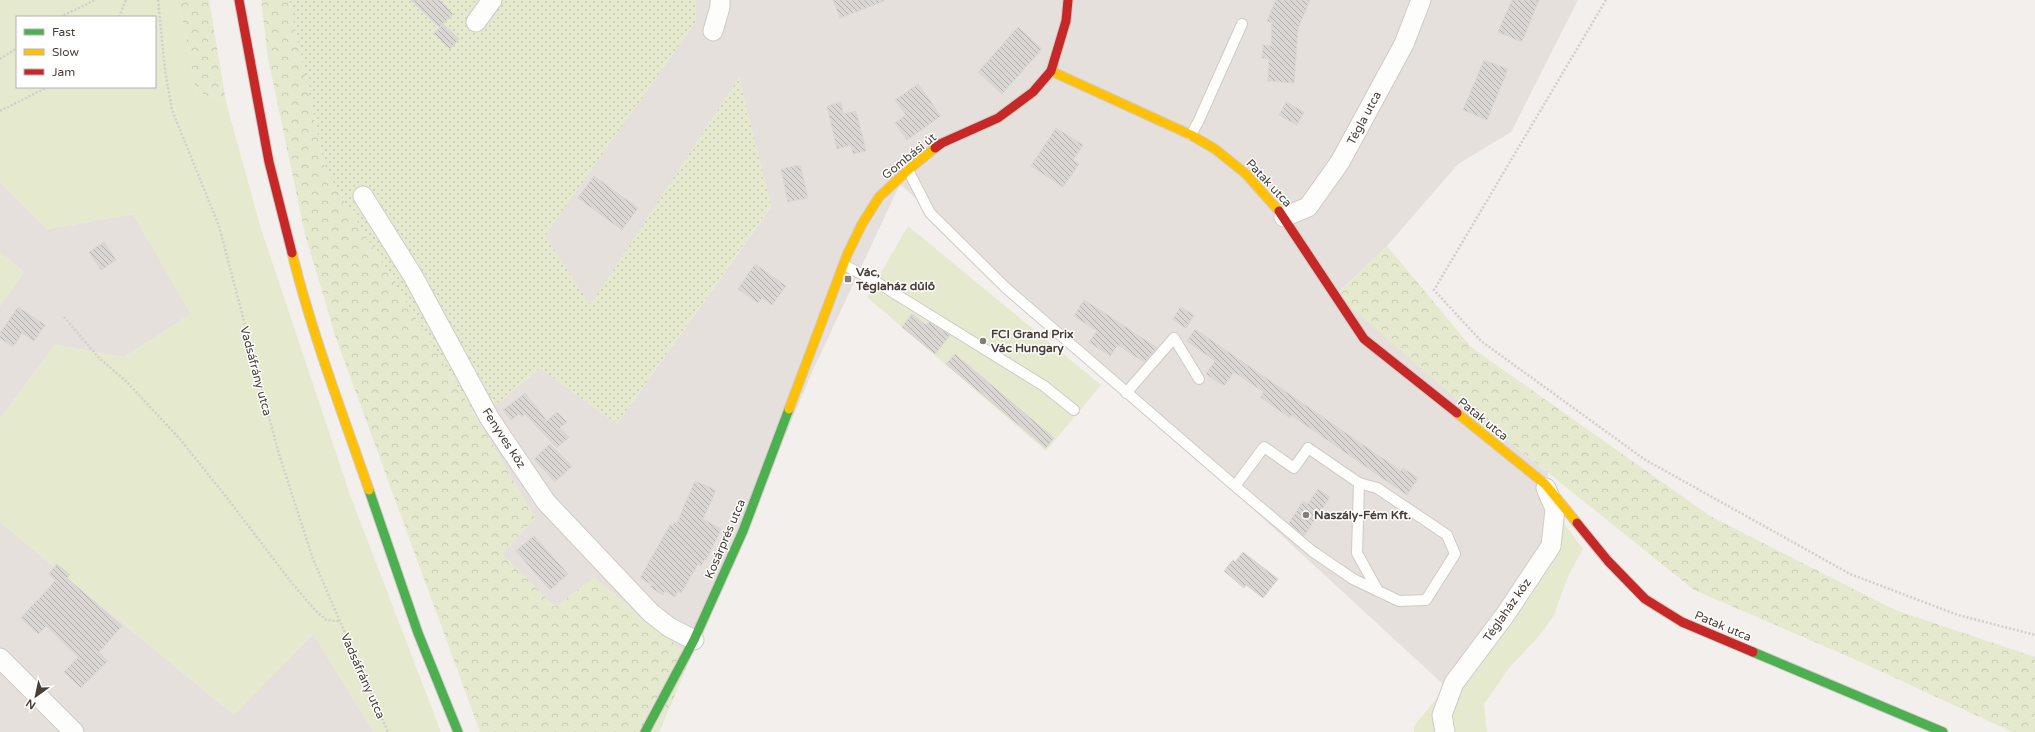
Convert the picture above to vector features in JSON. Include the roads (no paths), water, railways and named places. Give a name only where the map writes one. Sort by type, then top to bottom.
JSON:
[{"type":"main road","points":[[239,0],[269,162],[301,289],[323,358],[418,633],[458,732]]},
{"type":"main road","name":"Gombási út","points":[[813,348],[844,265],[862,224],[879,197],[908,170],[942,143],[998,118],[1033,92],[1051,71],[1066,21],[1068,0]]},
{"type":"main road","name":"Patak utca","points":[[1051,71],[1191,135],[1215,149],[1246,174],[1284,217],[1364,339],[1545,484],[1608,561],[1645,599],[1682,622],[1943,732]]},
{"type":"main road","name":"Kosárprés utca","points":[[645,732],[694,640],[743,531],[813,348]]},
{"type":"street","points":[[476,22],[492,0]]},
{"type":"street","points":[[713,31],[720,7],[720,0]]},
{"type":"street","name":"Tégla utca","points":[[1284,217],[1308,207],[1340,162],[1404,44],[1421,0]]},
{"type":"street","name":"Fenyves köz","points":[[363,196],[413,276],[490,420],[546,502],[651,613],[670,627],[694,640]]},
{"type":"street","name":"Téglaház köz","points":[[1444,724],[1454,682],[1505,615],[1550,546],[1554,509],[1545,484]]},
{"type":"street","points":[[0,658],[74,732]]},
{"type":"lane","points":[[1191,135],[1200,120],[1242,24]]},
{"type":"lane","points":[[908,170],[930,213],[1006,288],[1235,486],[1312,550],[1353,579],[1399,601],[1426,600],[1455,554],[1447,535],[1376,488],[1359,483],[1308,448],[1294,468],[1264,447],[1235,486]]},
{"type":"lane","points":[[844,265],[873,280],[1044,386],[1074,410]]},
{"type":"lane","points":[[1126,392],[1174,338],[1199,379]]},
{"type":"lane","points":[[1359,483],[1357,553],[1378,591]]},
{"type":"place","name":"Vác, Téglaház dűlő","points":[[848,279]]},
{"type":"place","name":"FCI Grand Prix Vác Hungary","points":[[983,341]]},
{"type":"place","name":"Naszály-Fém Kft.","points":[[1306,515]]}]
